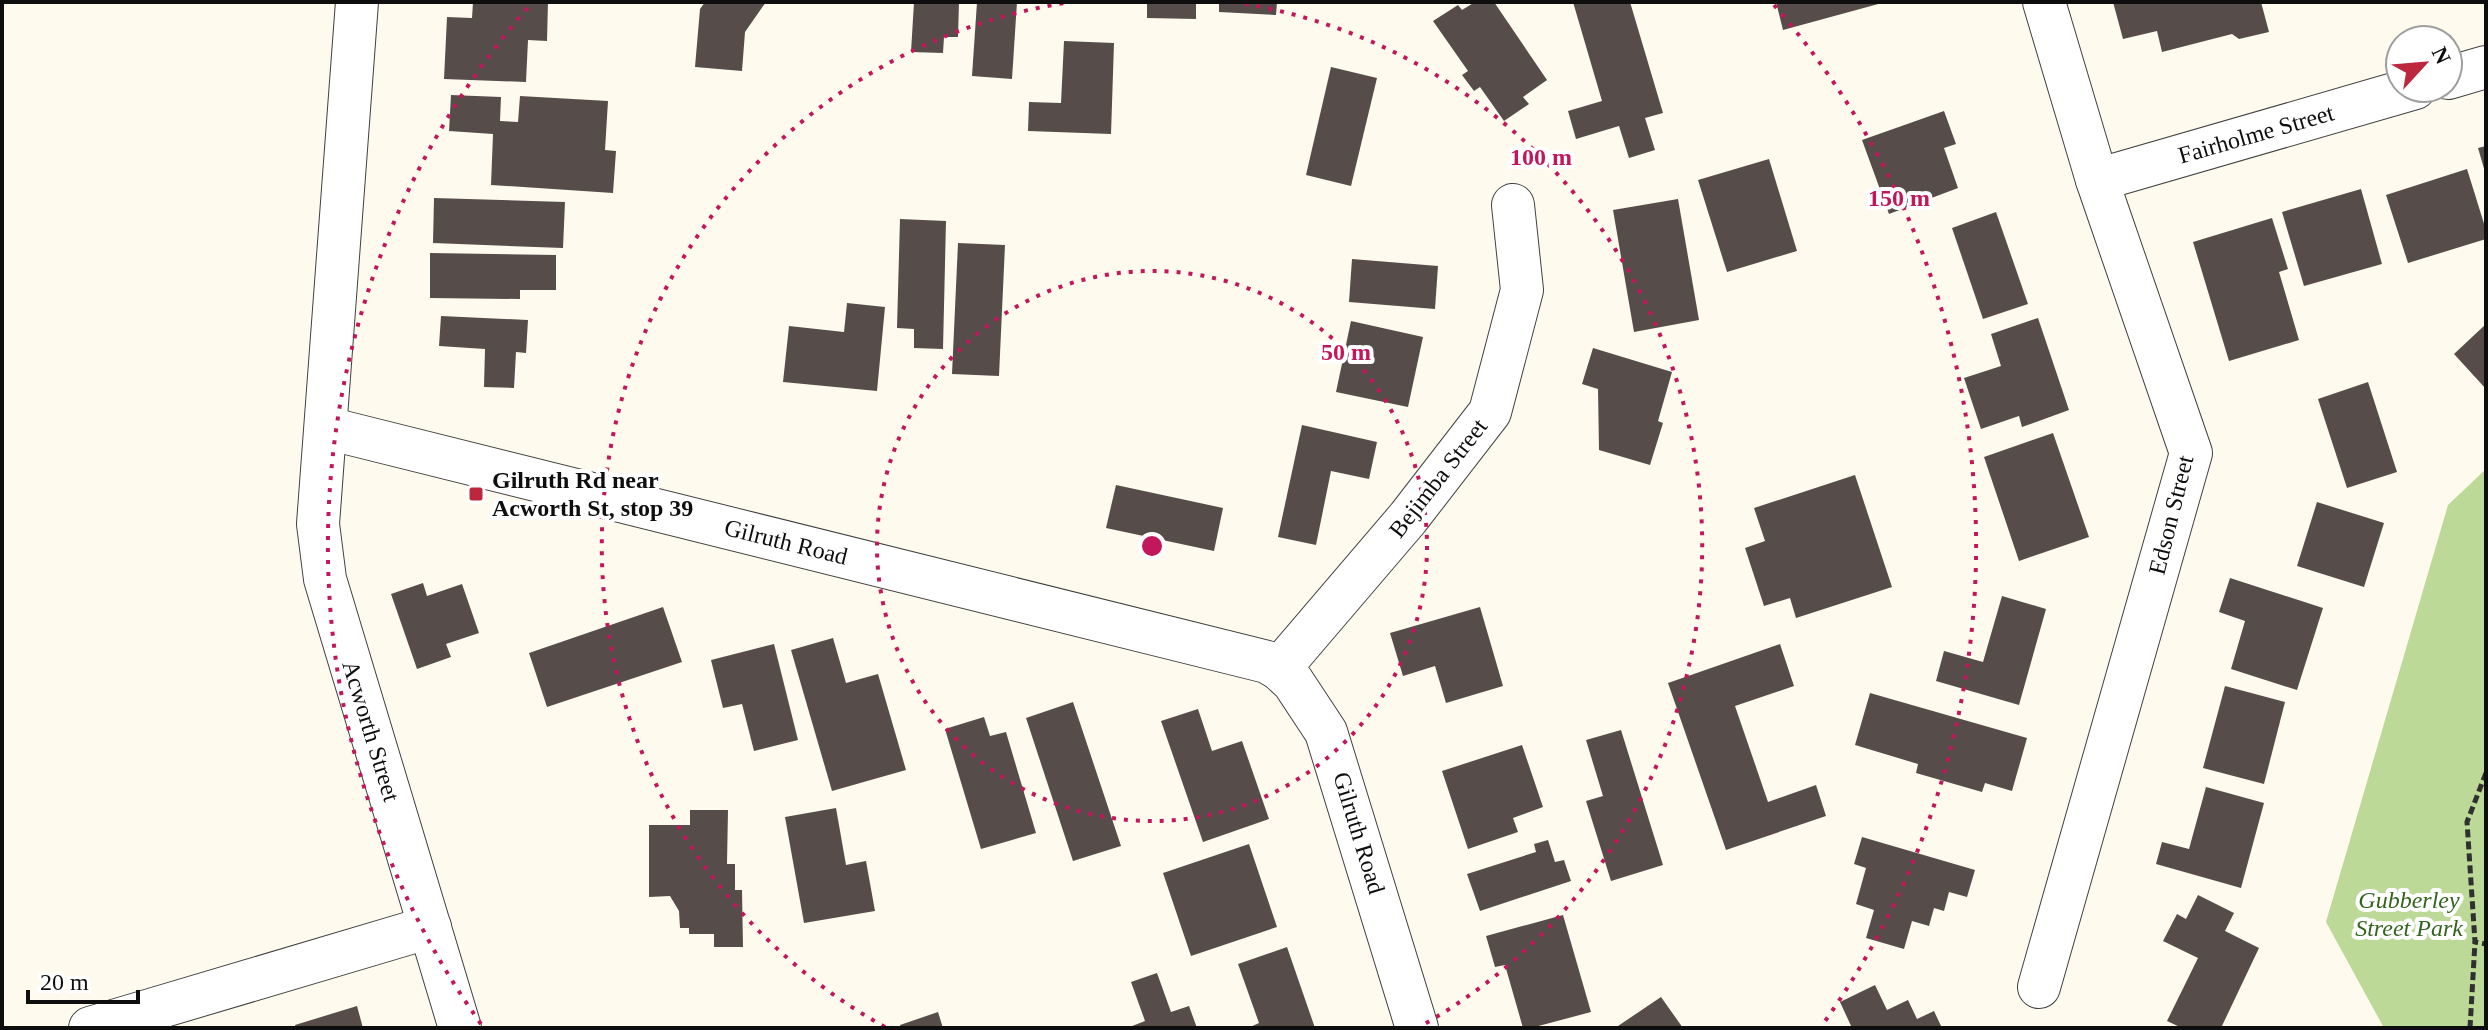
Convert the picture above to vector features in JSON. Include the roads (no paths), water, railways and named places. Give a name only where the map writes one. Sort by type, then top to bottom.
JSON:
[{"type":"street","points":[[327,428],[357,2]]},
{"type":"street","name":"Edson Street","points":[[2039,987],[2191,453],[2097,180],[2044,2]]},
{"type":"street","points":[[2464,73],[2486,67]]},
{"type":"street","name":"Fairholme Street","points":[[2097,180],[2384,97]]},
{"type":"street","name":"Bejimba Street","points":[[1279,669],[1408,518],[1490,412],[1522,290],[1513,205]]},
{"type":"street","name":"Gilruth Road","points":[[327,428],[1267,662],[1293,682],[1326,732],[1417,1028]]},
{"type":"street","name":"Acworth Street","points":[[327,428],[318,524],[325,579],[460,1028]]},
{"type":"street","points":[[90,1028],[430,927]]},
{"type":"place","name":"Gilruth Rd near Acworth St, stop 39","points":[[476,494]]},
{"type":"park label","name":"Gubberley Street Park","points":[[2409,914]]}]
